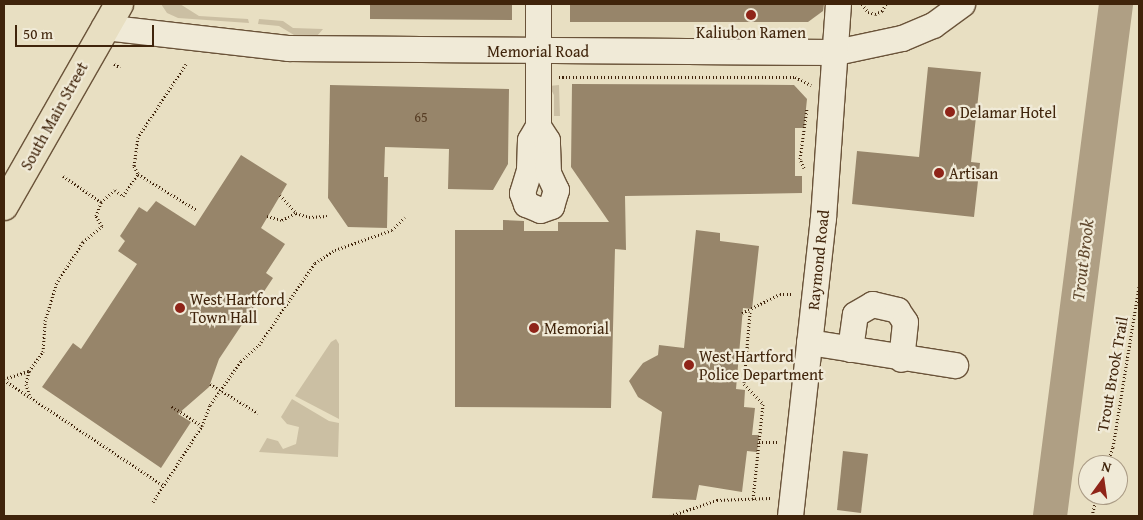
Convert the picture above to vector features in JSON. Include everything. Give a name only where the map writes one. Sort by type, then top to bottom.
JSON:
[{"type":"main road","name":"South Main Street","points":[[4,206],[105,15],[119,4]]},
{"type":"street","points":[[538,4],[538,126]]},
{"type":"street","name":"Raymond Road","points":[[790,516],[809,342],[836,52],[838,4]]},
{"type":"street","name":"Memorial Road","points":[[105,15],[288,48],[539,52],[836,52],[902,38],[933,25],[962,4]]},
{"type":"street","points":[[850,349],[855,314],[872,304],[897,310],[905,322],[901,359]]},
{"type":"street","points":[[809,342],[901,359],[955,365]]},
{"type":"path","points":[[862,4],[868,12],[879,13]]},
{"type":"path","points":[[878,21],[879,13],[886,4]]},
{"type":"path","points":[[114,64],[120,67]]},
{"type":"path","points":[[186,64],[138,138],[134,166],[138,174],[197,210]]},
{"type":"path","points":[[551,77],[794,77],[811,84]]},
{"type":"path","points":[[30,398],[26,384],[29,371],[43,352],[44,321],[56,284],[83,242],[102,226],[96,216],[101,202],[115,190],[123,196],[138,174]]},
{"type":"path","points":[[63,176],[101,202]]},
{"type":"path","points":[[280,195],[296,213],[309,217],[327,216]]},
{"type":"path","points":[[267,216],[282,220],[296,213]]},
{"type":"path","points":[[153,502],[202,426],[210,405],[220,390],[241,361],[258,345],[314,263],[341,247],[392,230],[405,216]]},
{"type":"path","name":"Trout Brook Trail","points":[[1110,455],[1139,286]]},
{"type":"path","points":[[742,313],[750,312],[780,294],[793,294]]},
{"type":"path","points":[[750,312],[744,384],[763,404],[753,499]]},
{"type":"path","points":[[4,380],[29,371]]},
{"type":"path","points":[[4,380],[164,486]]},
{"type":"path","points":[[210,384],[258,414]]},
{"type":"path","points":[[170,405],[202,426]]},
{"type":"path","points":[[759,442],[778,442]]},
{"type":"path","points":[[670,516],[718,500],[773,498]]},
{"type":"shaded area","points":[[161,4],[180,4],[199,16],[248,19],[249,23],[178,18],[167,13]]},
{"type":"shaded area","points":[[259,19],[283,21],[293,28],[323,29],[317,36],[294,35],[279,26],[258,24]]},
{"type":"shaded area","points":[[559,85],[560,116],[554,116],[554,95],[549,86]]},
{"type":"shaded area","points":[[336,339],[339,344],[339,419],[295,396],[331,342]]},
{"type":"shaded area","points":[[292,399],[329,421],[339,423],[338,457],[259,452],[267,438],[278,441],[283,449],[296,444],[299,427],[287,424],[281,417]]},
{"type":"building","points":[[370,4],[512,4],[512,20],[370,19]]},
{"type":"building","points":[[570,4],[824,4],[823,11],[808,22],[570,22]]},
{"type":"building","name":"Delamar Hotel","points":[[928,67],[981,72],[971,162],[980,163],[974,217],[852,204],[857,151],[919,157]]},
{"type":"building","points":[[572,84],[794,85],[807,99],[804,128],[795,128],[795,176],[802,176],[802,193],[625,196],[626,250],[615,249],[611,408],[455,407],[455,230],[503,230],[503,220],[524,221],[524,231],[558,231],[558,222],[609,222],[571,167]]},
{"type":"building","points":[[330,85],[509,89],[508,164],[493,190],[448,189],[449,149],[385,147],[384,177],[388,177],[387,228],[348,227],[328,198]]},
{"type":"building","name":"West Hartford Town Hall","points":[[241,155],[287,184],[261,228],[285,244],[266,273],[273,278],[219,359],[209,387],[178,414],[191,422],[161,468],[42,387],[73,343],[81,349],[137,264],[118,251],[125,241],[120,236],[139,207],[147,212],[156,201],[195,226]]},
{"type":"building","name":"West Hartford Police Department","points":[[696,230],[720,233],[720,241],[759,246],[752,309],[743,308],[736,389],[745,390],[744,407],[755,408],[752,435],[759,435],[757,452],[747,451],[742,492],[699,485],[696,500],[652,498],[662,412],[638,397],[629,381],[643,363],[658,355],[659,345],[684,348]]},
{"type":"building","points":[[843,451],[868,454],[861,513],[837,510]]},
{"type":"waterway","name":"Trout Brook","points":[[1050,516],[1116,4]]},
{"type":"place","name":"Kaliubon Ramen","points":[[751,15]]},
{"type":"place","name":"Delamar Hotel","points":[[950,112]]},
{"type":"place","name":"Artisan","points":[[939,173]]},
{"type":"place","name":"West Hartford Town Hall","points":[[180,308]]},
{"type":"place","name":"Memorial","points":[[534,328]]},
{"type":"place","name":"West Hartford Police Department","points":[[689,365]]}]
